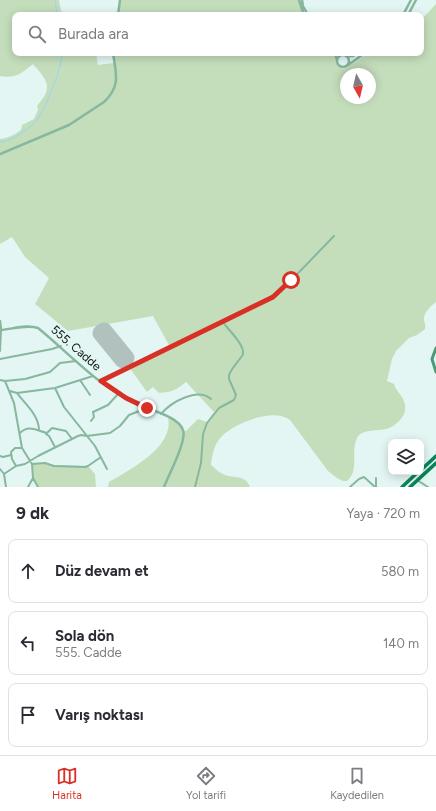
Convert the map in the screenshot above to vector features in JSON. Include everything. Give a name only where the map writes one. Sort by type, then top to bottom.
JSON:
[{"type":"main road","points":[[436,348],[432,359],[436,372]]},
{"type":"main road","points":[[424,467],[436,456]]},
{"type":"main road","points":[[410,487],[436,463]]},
{"type":"main road","points":[[402,487],[415,475]]},
{"type":"street","points":[[118,12],[120,0]]},
{"type":"street","points":[[301,0],[303,12]]},
{"type":"street","points":[[301,0],[306,12]]},
{"type":"street","points":[[405,12],[411,0]]},
{"type":"street","points":[[410,12],[416,0]]},
{"type":"street","points":[[0,154],[69,125],[104,102],[115,87],[116,76],[113,56]]},
{"type":"street","points":[[335,56],[339,66],[342,67],[348,66],[361,56]]},
{"type":"street","points":[[344,56],[349,60],[348,66]]},
{"type":"street","points":[[338,62],[338,58],[353,56]]},
{"type":"street","points":[[101,381],[273,297],[279,293],[334,236]]},
{"type":"street","points":[[0,321],[0,351]]},
{"type":"street","points":[[195,487],[201,462],[204,429],[207,422],[222,405],[231,402],[236,398],[229,375],[243,354],[242,348],[223,322]]},
{"type":"street","name":"555. Cadde","points":[[1,330],[34,326],[38,328],[61,346],[94,376],[118,394],[177,422],[182,428],[185,437],[164,487]]},
{"type":"street","points":[[0,359],[61,346]]},
{"type":"street","points":[[0,380],[25,379],[50,372],[60,363],[77,361]]},
{"type":"street","points":[[10,392],[17,393],[55,388],[94,376]]},
{"type":"street","points":[[80,380],[90,396]]},
{"type":"street","points":[[5,381],[14,403],[22,448],[26,452],[31,463],[33,478],[38,487]]},
{"type":"street","points":[[55,388],[64,407],[102,457],[107,469]]},
{"type":"street","points":[[17,393],[32,411],[38,423],[39,429]]},
{"type":"street","points":[[91,421],[94,417],[92,412],[108,405],[118,394]]},
{"type":"street","points":[[161,414],[170,406],[186,397],[202,394],[211,399]]},
{"type":"street","points":[[31,463],[55,447],[81,435],[87,436],[110,433],[120,426],[129,415],[147,408]]},
{"type":"street","points":[[45,433],[51,428],[56,428],[66,431],[72,439]]},
{"type":"street","points":[[20,434],[25,429],[39,429],[49,436],[55,447]]},
{"type":"street","points":[[16,466],[11,455],[12,450],[17,447],[22,448]]},
{"type":"street","points":[[0,456],[3,457],[11,455]]},
{"type":"street","points":[[4,474],[16,466],[31,463],[45,463],[54,466],[88,466],[102,457]]},
{"type":"street","points":[[0,469],[4,474],[6,487]]},
{"type":"street","points":[[350,487],[364,477],[375,487]]},
{"type":"street","points":[[28,487],[33,478]]},
{"type":"street","points":[[375,487],[376,478]]},
{"type":"street","points":[[418,480],[428,487]]},
{"type":"green space","points":[[0,0],[59,0],[61,11],[63,12],[12,12],[12,56],[96,56],[98,65],[114,63],[113,56],[336,56],[340,68],[340,104],[376,104],[376,68],[346,68],[364,56],[424,56],[424,17],[436,4],[436,302],[425,314],[425,329],[417,335],[409,338],[396,351],[392,359],[387,381],[394,384],[403,398],[405,408],[404,414],[399,421],[390,428],[367,431],[359,435],[354,450],[353,472],[347,481],[337,478],[328,471],[290,420],[283,416],[274,415],[255,418],[236,426],[222,436],[217,442],[214,450],[211,465],[223,474],[246,480],[250,487],[108,487],[109,482],[149,456],[162,442],[167,433],[168,417],[177,422],[184,431],[186,431],[198,419],[207,422],[214,412],[186,382],[177,389],[171,391],[159,393],[153,387],[147,392],[129,367],[170,347],[153,316],[68,331],[35,304],[49,278],[25,257],[12,237],[0,244],[0,139],[16,133],[21,130],[22,125],[34,119],[38,110],[37,106],[46,93],[47,84],[43,76],[33,64],[18,74],[10,77],[0,76]]},
{"type":"green space","points":[[120,0],[299,0],[303,12],[118,12]]},
{"type":"green space","points":[[45,463],[51,465],[88,466],[95,474],[96,487],[38,487],[33,478],[32,464]]},
{"type":"waterway","points":[[55,0],[57,12]]},
{"type":"waterway","points":[[0,142],[13,138],[37,120],[57,76],[62,56]]},
{"type":"runway","points":[[104,331],[126,358],[123,360],[101,333],[104,331]]},
{"type":"route","points":[[147,408],[118,394],[101,381],[273,297],[279,293],[291,280]]}]
